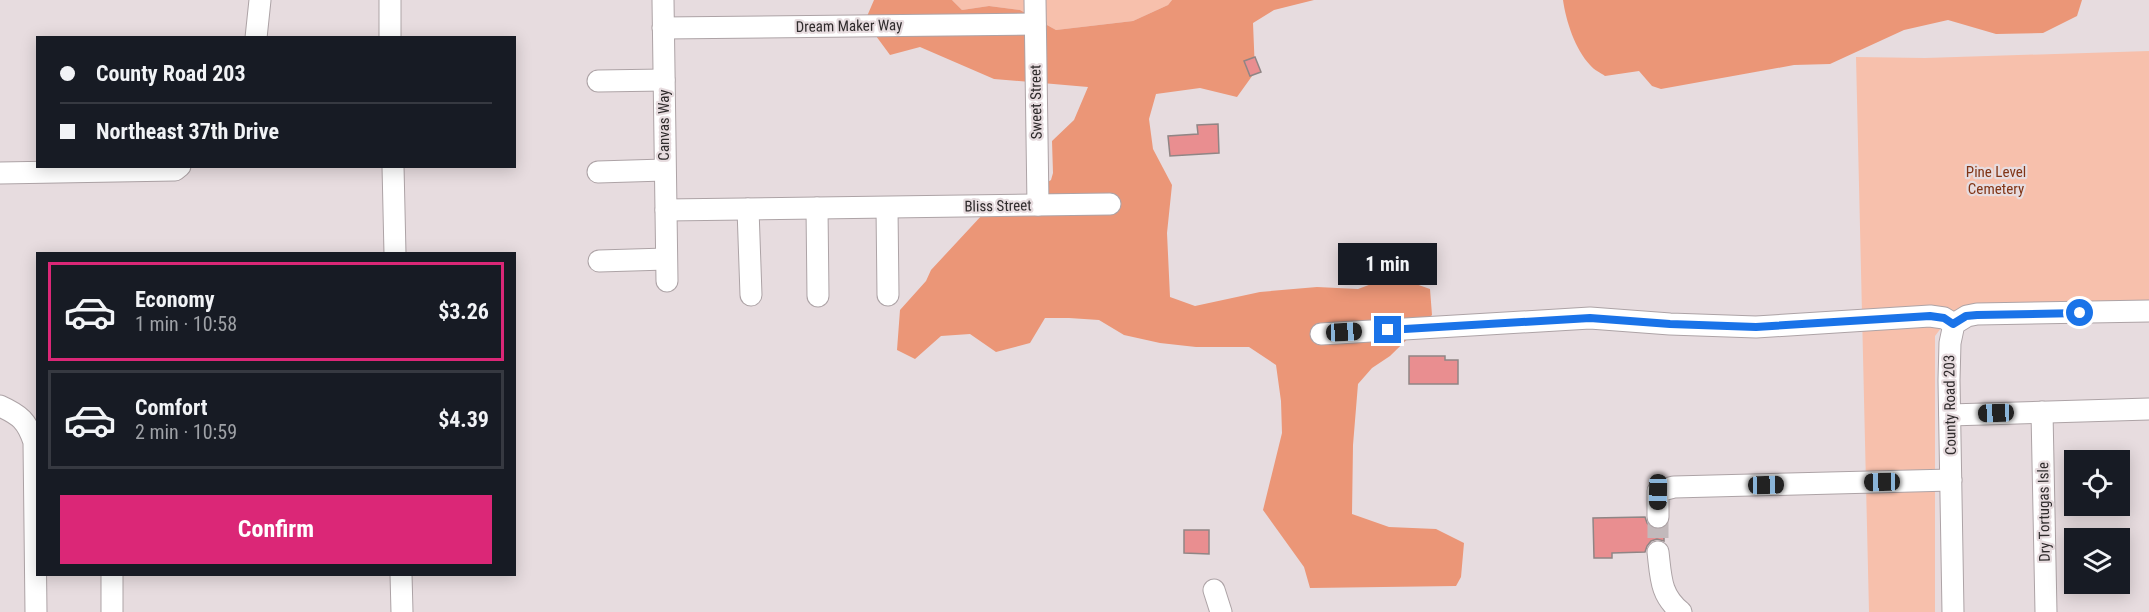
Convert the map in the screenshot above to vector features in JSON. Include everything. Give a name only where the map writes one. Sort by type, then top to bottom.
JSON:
[{"type":"street","points":[[256,36],[260,0]]},
{"type":"street","points":[[390,0],[390,36]]},
{"type":"street","name":"Canvas Way","points":[[663,0],[667,281]]},
{"type":"street","name":"Sweet Street","points":[[1035,0],[1038,205]]},
{"type":"street","name":"Dream Maker Way","points":[[663,28],[1035,24]]},
{"type":"street","name":"Canvas Way","points":[[598,81],[664,80]]},
{"type":"street","points":[[0,173],[175,170],[178,168]]},
{"type":"street","points":[[393,168],[395,252]]},
{"type":"street","name":"Canvas Way","points":[[598,172],[664,170]]},
{"type":"street","name":"Bliss Street","points":[[666,210],[1110,204]]},
{"type":"street","points":[[817,208],[818,296]]},
{"type":"street","points":[[887,208],[888,295]]},
{"type":"street","points":[[748,209],[751,296]]},
{"type":"street","points":[[599,261],[666,259]]},
{"type":"street","points":[[1321,334],[1590,318],[1756,327],[1930,316],[1944,318],[1953,324],[1966,316],[1977,315],[2149,311]]},
{"type":"street","name":"County Road 203","points":[[1953,324],[1950,354],[1953,612]]},
{"type":"street","points":[[0,406],[28,424],[34,442],[36,528]]},
{"type":"street","points":[[1950,415],[2149,410]]},
{"type":"street","name":"Dry Tortugas Isle","points":[[2042,412],[2046,612]]},
{"type":"street","points":[[1658,517],[1658,492],[1674,487],[1951,480]]},
{"type":"street","points":[[1658,552],[1662,586],[1670,603],[1681,612]]},
{"type":"street","points":[[36,612],[37,576]]},
{"type":"street","points":[[112,576],[112,612]]},
{"type":"street","points":[[401,576],[402,612]]},
{"type":"street","points":[[1214,590],[1221,612]]},
{"type":"green space","points":[[952,0],[1172,0],[1168,5],[1133,21],[1056,30],[1020,10],[989,6],[962,10]]},
{"type":"green space","name":"Pine Level Cemetery","points":[[2149,51],[2149,301],[1975,306],[1954,311],[1935,336],[1935,612],[1869,612],[1856,57],[1925,58]]},
{"type":"shaded area","points":[[874,0],[952,0],[962,10],[989,6],[1020,10],[1056,30],[1133,21],[1168,5],[1172,0],[1314,0],[1274,10],[1253,23],[1255,72],[1237,97],[1200,88],[1156,94],[1149,119],[1153,149],[1172,185],[1167,233],[1170,297],[1195,306],[1260,292],[1317,287],[1358,289],[1393,276],[1430,289],[1432,315],[1390,356],[1372,368],[1358,384],[1353,445],[1352,514],[1389,527],[1436,529],[1464,543],[1461,577],[1456,586],[1310,588],[1304,567],[1263,510],[1282,433],[1281,401],[1276,365],[1249,347],[1196,347],[1160,343],[1124,335],[1099,320],[1045,318],[1030,343],[996,352],[970,334],[941,336],[915,359],[897,350],[900,310],[926,281],[931,270],[983,214],[1018,200],[1051,180],[1053,173],[1052,141],[1074,120],[1088,87],[994,79],[920,47],[890,55],[865,21]]},
{"type":"shaded area","points":[[1563,0],[2082,0],[2077,16],[2043,33],[1996,34],[1948,20],[1904,30],[1830,64],[1794,65],[1661,89],[1652,86],[1639,71],[1605,76],[1592,67],[1576,43],[1566,17]]},
{"type":"building","points":[[1255,57],[1261,72],[1250,76],[1244,61]]},
{"type":"building","points":[[1218,124],[1219,153],[1170,156],[1168,136],[1198,134],[1197,125]]},
{"type":"building","points":[[1409,356],[1445,356],[1445,360],[1458,360],[1458,384],[1409,384]]},
{"type":"building","points":[[1645,517],[1651,528],[1657,530],[1664,528],[1664,541],[1657,539],[1651,541],[1645,552],[1612,553],[1612,558],[1594,558],[1593,518]]},
{"type":"building","points":[[1184,530],[1209,530],[1209,554],[1184,553]]},
{"type":"tunnel","points":[[1658,517],[1658,552]]},
{"type":"route","points":[[1388,330],[1590,318],[1756,327],[1930,316],[1944,318],[1953,324],[1966,316],[1977,315],[2080,313]]}]
